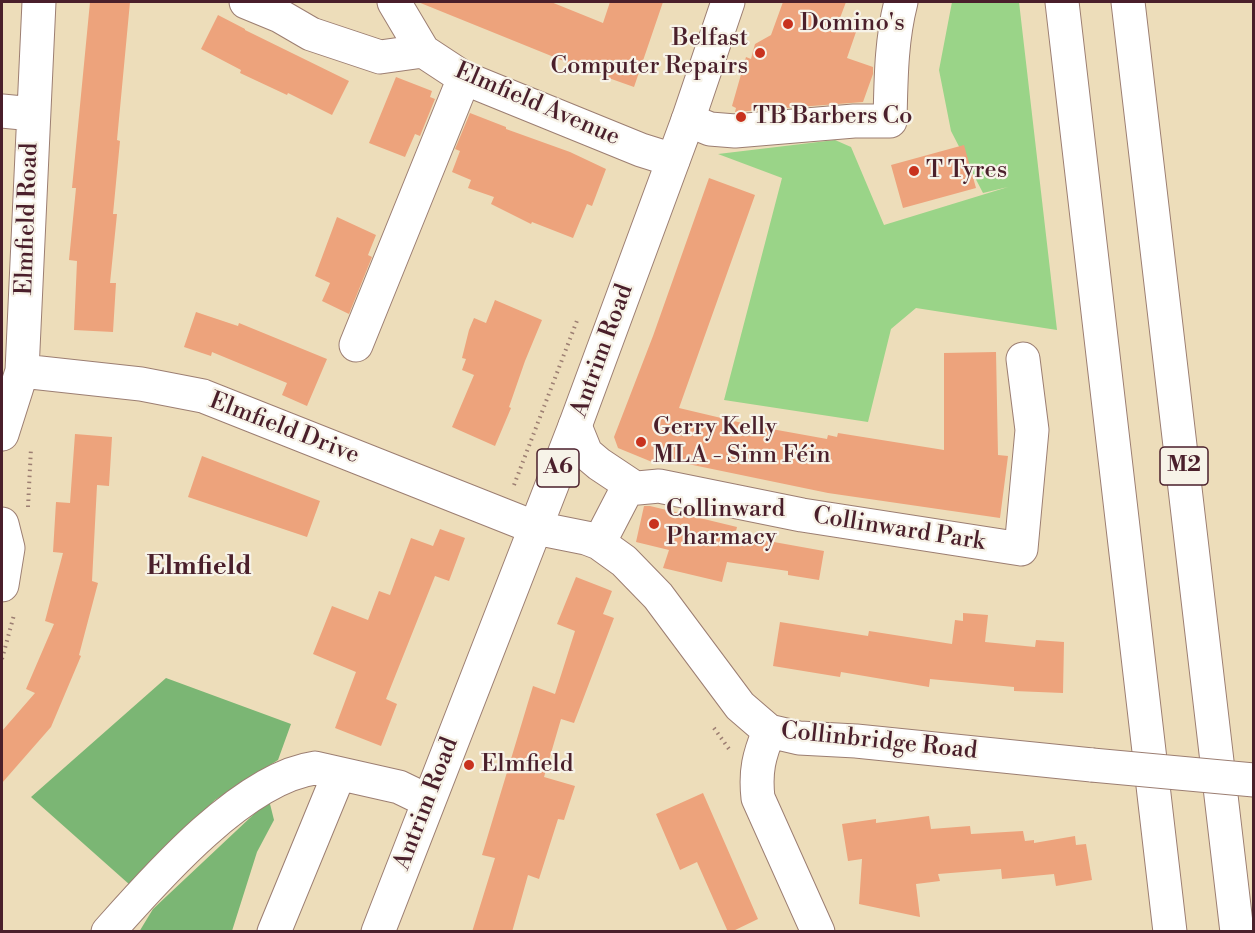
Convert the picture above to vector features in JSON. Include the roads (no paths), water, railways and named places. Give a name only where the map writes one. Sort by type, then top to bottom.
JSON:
[{"type":"main road","name":"Elmfield Road","points":[[2,434],[22,371],[17,113],[39,2]]},
{"type":"main road","points":[[246,2],[280,16],[311,34],[380,57],[423,51]]},
{"type":"main road","name":"Elmfield Avenue","points":[[394,2],[423,51],[464,78],[641,150],[673,160]]},
{"type":"main road","name":"Antrim Road","points":[[378,932],[575,426],[688,120],[728,2]]},
{"type":"main road","points":[[688,120],[710,129],[735,131],[890,121],[891,67],[895,25],[901,2]]},
{"type":"main road","points":[[1062,2],[1170,932]]},
{"type":"main road","name":"M2","points":[[1128,2],[1237,932]]},
{"type":"main road","points":[[356,345],[464,78]]},
{"type":"main road","name":"Collinward Park","points":[[635,488],[659,486],[802,515],[1021,549],[1032,430],[1023,359]]},
{"type":"main road","name":"Elmfield Drive","points":[[22,371],[141,384],[203,396],[536,528]]},
{"type":"main road","points":[[575,426],[586,453],[635,488]]},
{"type":"main road","points":[[598,543],[627,489],[635,488]]},
{"type":"main road","points":[[2,524],[8,548],[2,585]]},
{"type":"main road","name":"Collinbridge Road","points":[[536,528],[586,538],[598,543],[624,561],[658,596],[740,706],[769,731],[799,738],[856,741],[1254,780]]},
{"type":"main road","points":[[769,731],[755,777],[758,798],[818,932]]},
{"type":"main road","points":[[108,932],[149,886],[228,811],[281,778],[301,770],[315,768],[399,788],[428,801]]},
{"type":"main road","points":[[274,932],[339,774]]},
{"type":"place","name":"Domino's","points":[[788,24]]},
{"type":"place","name":"Belfast Computer Repairs","points":[[760,53]]},
{"type":"place","name":"TB Barbers Co","points":[[741,117]]},
{"type":"place","name":"T Tyres","points":[[914,171]]},
{"type":"place","name":"Gerry Kelly MLA - Sinn Féin","points":[[641,442]]},
{"type":"place","name":"Collinward Pharmacy","points":[[654,524]]},
{"type":"place","name":"Elmfield","points":[[469,765]]},
{"type":"district","name":"Elmfield","points":[[199,568]]}]
